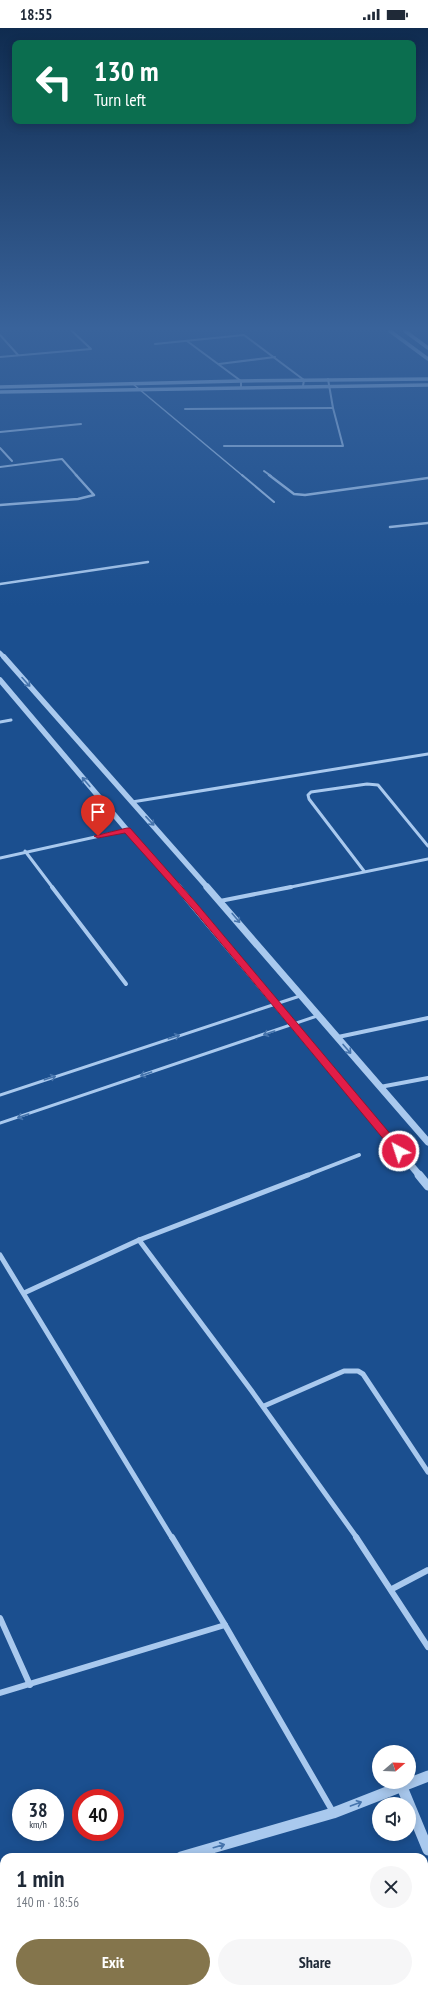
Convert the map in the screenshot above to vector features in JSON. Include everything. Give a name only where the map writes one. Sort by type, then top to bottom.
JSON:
[{"type":"street","points":[[224,446],[343,446],[337,423]]},
{"type":"street","points":[[0,432],[81,424]]},
{"type":"street","points":[[0,448],[12,461]]},
{"type":"street","points":[[0,467],[62,459],[94,495],[78,499],[0,505]]},
{"type":"street","points":[[264,470],[294,494],[305,495],[428,478]]},
{"type":"street","points":[[390,528],[428,523]]},
{"type":"street","points":[[0,584],[148,562]]},
{"type":"street","points":[[0,653],[220,901],[428,1142]]},
{"type":"street","points":[[0,680],[127,830],[195,906],[428,1186]]},
{"type":"street","points":[[0,722],[11,720]]},
{"type":"street","points":[[132,802],[428,754]]},
{"type":"street","points":[[364,872],[309,799],[308,794],[311,792],[367,784],[378,785],[428,846]]},
{"type":"street","points":[[0,858],[25,851],[127,830]]},
{"type":"street","points":[[25,851],[126,984]]},
{"type":"street","points":[[220,901],[428,859]]},
{"type":"street","points":[[337,1037],[428,1018]]},
{"type":"street","points":[[380,1087],[428,1078]]},
{"type":"street","points":[[24,1293],[139,1240],[358,1155]]},
{"type":"street","points":[[139,1240],[264,1406],[392,1589],[428,1646]]},
{"type":"street","points":[[0,1255],[225,1625],[333,1813]]},
{"type":"street","points":[[264,1406],[344,1371],[358,1371],[363,1374],[428,1472]]},
{"type":"street","points":[[392,1589],[428,1570]]},
{"type":"street","points":[[0,1618],[30,1685]]},
{"type":"street","points":[[0,1693],[225,1625]]},
{"type":"street","points":[[416,1781],[428,1776]]},
{"type":"street","points":[[195,1853],[333,1813],[397,1789]]},
{"type":"street","points":[[403,1789],[428,1850]]},
{"type":"lane","points":[[179,423],[274,502]]},
{"type":"lane","points":[[0,1095],[301,995]]},
{"type":"lane","points":[[0,1123],[319,1016]]},
{"type":"route","points":[[98,836],[127,830],[195,906],[275,1004],[399,1151]]}]
